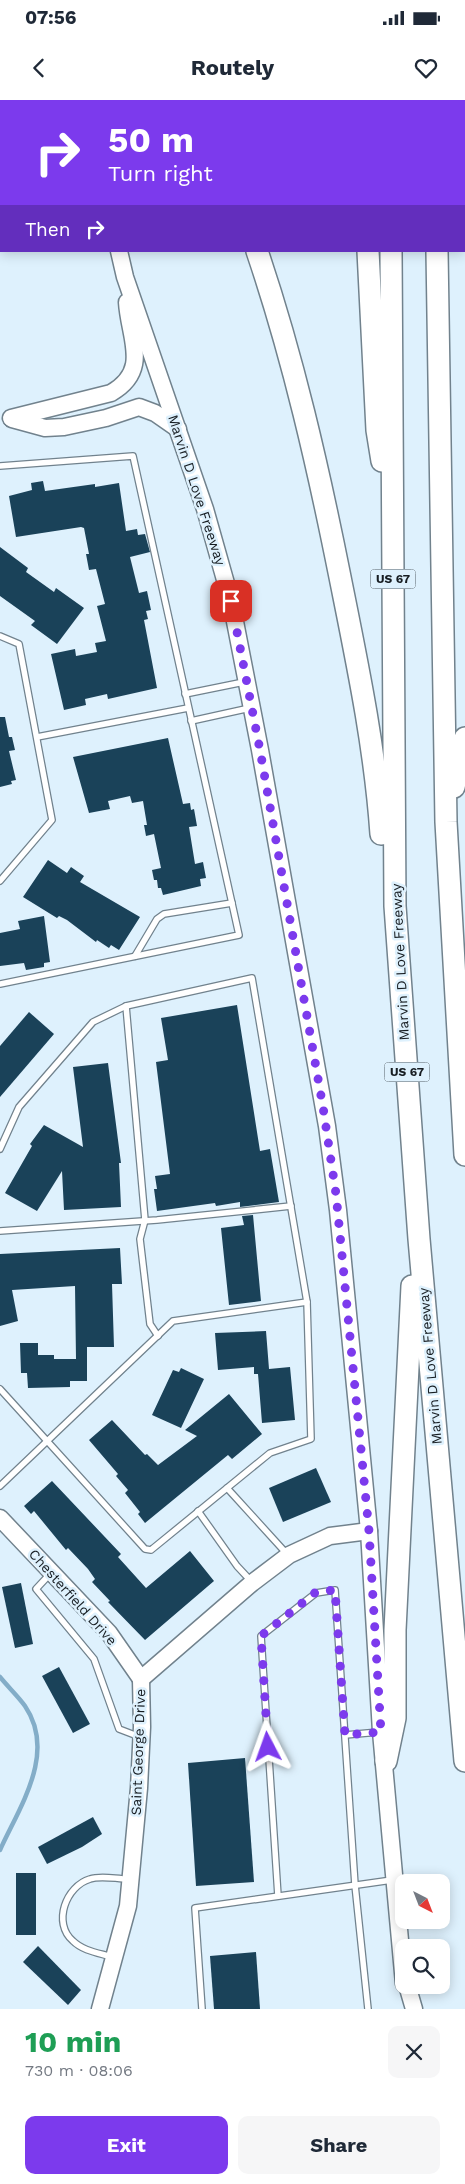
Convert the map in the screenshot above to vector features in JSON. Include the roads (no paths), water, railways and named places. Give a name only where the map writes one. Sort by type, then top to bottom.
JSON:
[{"type":"highway","points":[[256,252],[288,352],[328,516],[362,686],[376,774],[385,884],[395,906]]},
{"type":"highway","points":[[368,252],[377,430],[392,528]]},
{"type":"highway","name":"Marvin D Love Freeway","points":[[391,252],[395,906],[419,1239],[465,1761]]},
{"type":"highway","points":[[437,252],[446,822],[465,1155]]},
{"type":"highway","points":[[437,314],[450,252]]},
{"type":"highway","points":[[446,822],[465,738]]},
{"type":"highway","points":[[386,1761],[395,1718],[395,1630],[402,1440],[412,1285],[419,1239]]},
{"type":"main road","name":"Marvin D Love Freeway","points":[[119,252],[126,277],[205,509],[228,592],[252,708],[326,1126],[338,1210],[369,1531],[381,1732],[386,1761],[400,1939]]},
{"type":"main road","points":[[6,418],[112,393],[123,386],[131,376],[135,364],[135,348],[128,315],[126,277]]},
{"type":"main road","points":[[6,418],[45,428],[64,427],[106,418],[139,407],[155,413],[178,429]]},
{"type":"main road","name":"Chesterfield Drive","points":[[0,1518],[109,1634],[141,1679]]},
{"type":"main road","name":"Saint George Drive","points":[[100,2009],[128,1906],[142,1738],[141,1679],[252,1583],[289,1556],[330,1536],[369,1531]]},
{"type":"main road","name":"Marvin D Love Freeway","points":[[405,1994],[406,2009]]},
{"type":"main road","points":[[408,1994],[414,2009]]},
{"type":"lane","points":[[0,466],[133,456],[239,935],[0,984]]},
{"type":"lane","points":[[0,636],[19,644],[52,820],[0,882]]},
{"type":"lane","points":[[185,694],[247,681]]},
{"type":"lane","points":[[37,737],[188,708]]},
{"type":"lane","points":[[191,721],[252,708]]},
{"type":"lane","points":[[135,956],[157,920],[164,914],[232,903]]},
{"type":"lane","points":[[0,1149],[19,1107],[93,1022],[126,1006],[252,978],[307,1302],[310,1439],[270,1453],[151,1550],[145,1549],[0,1389]]},
{"type":"lane","points":[[126,1006],[145,1220],[140,1239],[150,1324],[158,1336]]},
{"type":"lane","points":[[0,1231],[291,1206]]},
{"type":"lane","points":[[0,1486],[173,1321],[307,1302]]},
{"type":"lane","points":[[227,1488],[289,1556]]},
{"type":"lane","points":[[198,1511],[237,1566],[252,1583]]},
{"type":"lane","points":[[52,1572],[36,1589],[94,1659],[119,1729],[142,1738]]},
{"type":"lane","points":[[278,1896],[261,1636],[316,1592],[335,1590],[355,1886],[368,2009]]},
{"type":"lane","points":[[345,1735],[381,1732]]},
{"type":"lane","points":[[115,1958],[84,1949],[72,1941],[66,1931],[63,1920],[64,1904],[69,1892],[91,1878],[130,1879]]},
{"type":"lane","points":[[202,2009],[195,1908],[394,1879]]},
{"type":"waterway","points":[[0,1677],[25,1706],[34,1724],[37,1742],[36,1761],[32,1779],[0,1850]]}]
